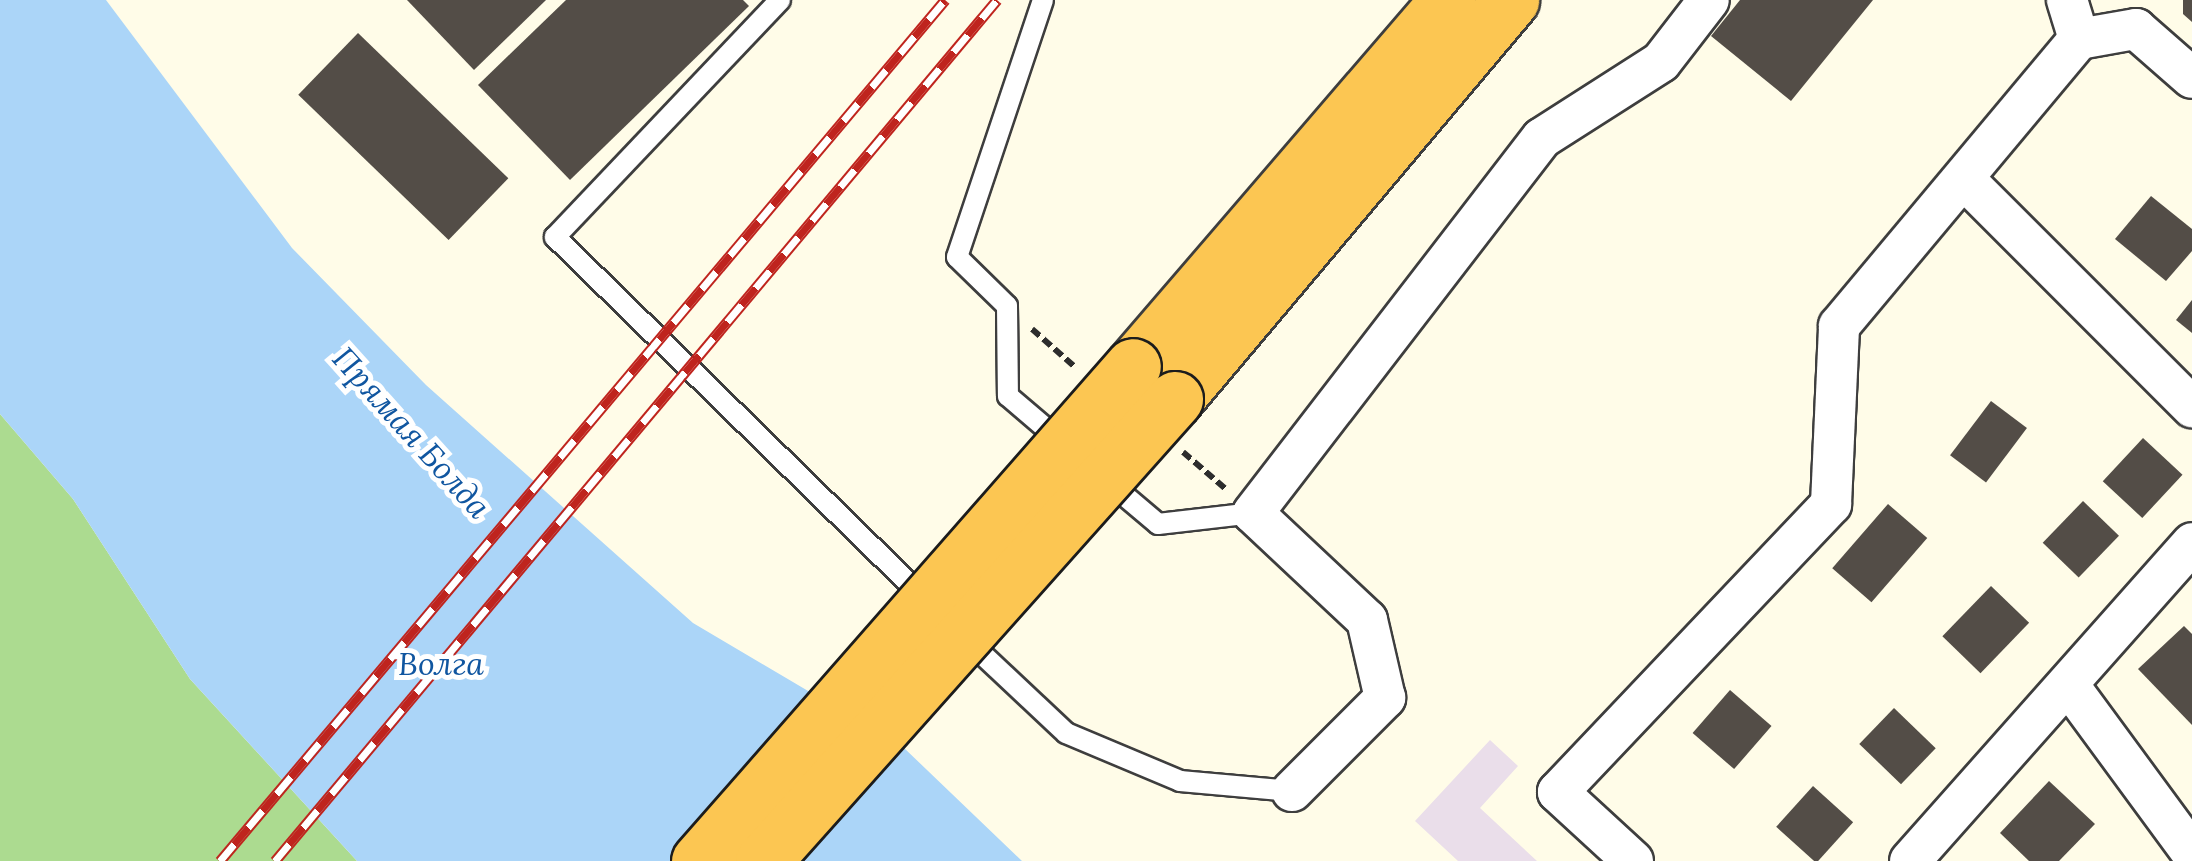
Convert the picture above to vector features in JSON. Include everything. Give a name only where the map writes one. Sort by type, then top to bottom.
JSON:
[{"type":"highway","points":[[699,861],[1108,370],[1448,0]]},
{"type":"highway","points":[[764,861],[1175,422],[1511,0]]},
{"type":"street","points":[[1292,791],[1385,698],[1367,620],[1252,513],[1542,138],[1660,62],[1709,0]]},
{"type":"street","points":[[2067,0],[2079,40]]},
{"type":"street","points":[[1633,861],[1558,792],[1831,504],[1839,326],[1966,182],[2079,40],[2136,29],[2192,78]]},
{"type":"street","points":[[1966,182],[2192,407]]},
{"type":"street","points":[[1910,861],[2070,687],[2192,542]]},
{"type":"street","points":[[2070,687],[2192,853]]},
{"type":"lane","points":[[780,0],[555,237],[1066,733],[1180,781],[1292,791]]},
{"type":"lane","points":[[1043,0],[957,257],[1007,306],[1008,396],[1158,524],[1252,513]]},
{"type":"path","points":[[1007,306],[1108,370]]},
{"type":"path","points":[[1175,422],[1252,513]]},
{"type":"shaded area","points":[[1490,740],[1518,766],[1480,808],[1537,861],[1458,861],[1415,821]]},
{"type":"green space","points":[[0,414],[73,499],[190,679],[357,861],[0,861]]},
{"type":"water","name":"Волга","points":[[0,0],[106,0],[292,248],[426,385],[693,623],[903,747],[1022,861],[357,861],[190,679],[73,499],[0,414]]},
{"type":"building","points":[[407,0],[546,0],[474,70]]},
{"type":"building","points":[[566,0],[743,0],[749,6],[570,180],[478,85]]},
{"type":"building","points":[[1740,0],[1873,0],[1791,101],[1711,36]]},
{"type":"building","points":[[2183,0],[2192,0],[2192,22],[2183,14]]},
{"type":"building","points":[[358,33],[508,178],[449,240],[298,95]]},
{"type":"building","points":[[2151,196],[2192,229],[2192,251],[2166,281],[2115,239]]},
{"type":"building","points":[[2192,300],[2192,333],[2176,320]]},
{"type":"building","points":[[1991,401],[2027,428],[1986,482],[1950,455]]},
{"type":"building","points":[[2143,438],[2182,475],[2142,518],[2103,481]]},
{"type":"building","points":[[2083,501],[2119,536],[2079,577],[2043,543]]},
{"type":"building","points":[[1888,504],[1927,538],[1871,602],[1832,568]]},
{"type":"building","points":[[1991,586],[2029,623],[1980,673],[1942,636]]},
{"type":"building","points":[[2184,626],[2192,634],[2192,725],[2138,669]]},
{"type":"building","points":[[1730,690],[1772,726],[1734,769],[1693,733]]},
{"type":"building","points":[[1894,708],[1936,748],[1901,784],[1859,744]]},
{"type":"building","points":[[2049,781],[2095,824],[2059,861],[2029,861],[2000,833]]},
{"type":"building","points":[[1813,786],[1853,822],[1818,861],[1776,827]]},
{"type":"railway","points":[[220,861],[945,0]]},
{"type":"railway","points":[[275,861],[997,0]]},
{"type":"water label","name":"Прямая Болда","points":[[411,433]]}]
